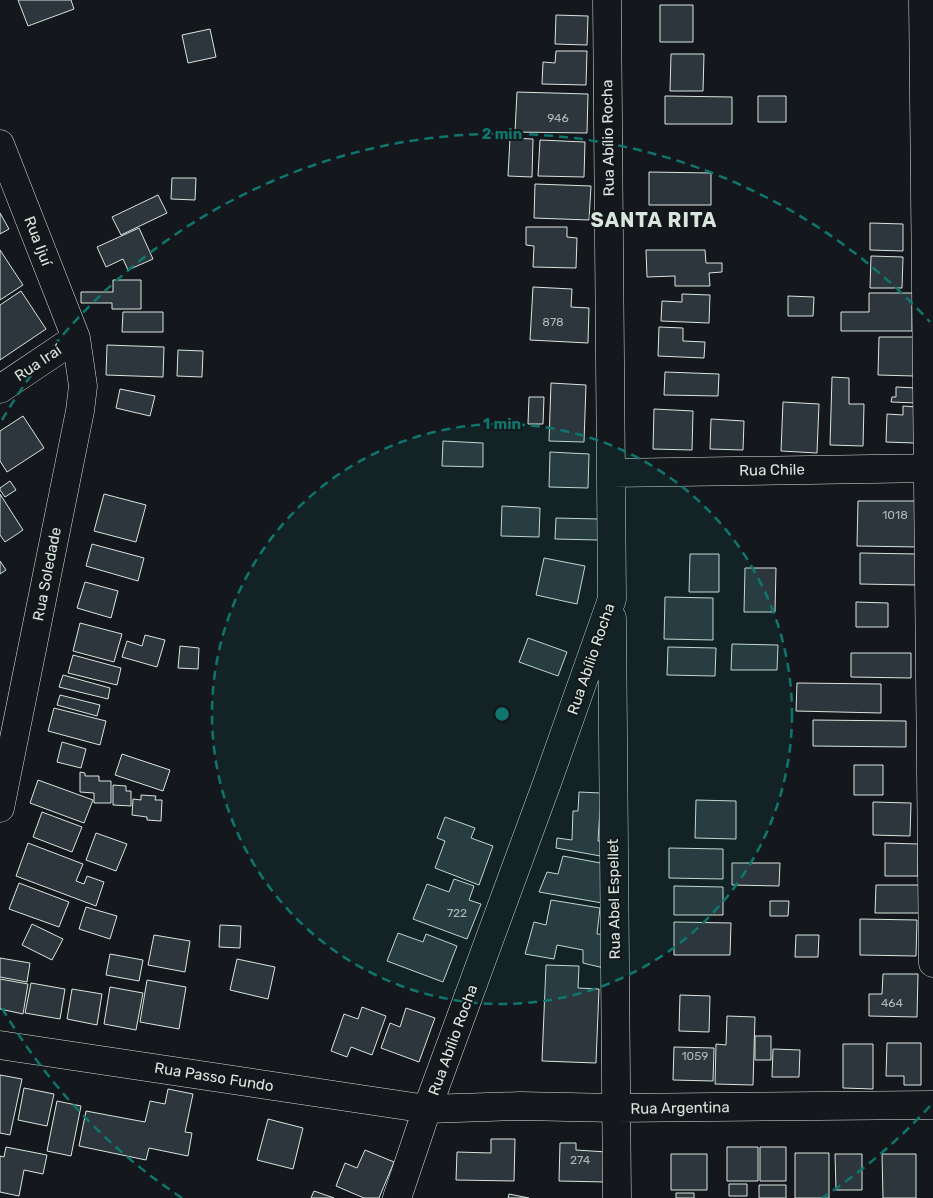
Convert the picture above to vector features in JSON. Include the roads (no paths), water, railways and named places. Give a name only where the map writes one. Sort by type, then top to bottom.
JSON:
[{"type":"street","name":"Rua Abílio Rocha","points":[[397,1198],[427,1109],[547,783],[612,599],[607,0]]},
{"type":"street","points":[[924,0],[931,468],[933,963]]},
{"type":"street","name":"Rua Ijuí","points":[[0,144],[76,338]]},
{"type":"street","name":"Rua Iraí","points":[[0,389],[76,338]]},
{"type":"street","name":"Rua Soledade","points":[[0,808],[80,411],[83,386],[76,338]]},
{"type":"street","name":"Rua Chile","points":[[611,473],[931,468]]},
{"type":"street","name":"Rua Abel Espellet","points":[[612,599],[617,1198]]},
{"type":"street","name":"Rua Passo Fundo","points":[[0,1045],[427,1109]]},
{"type":"street","name":"Rua Argentina","points":[[427,1109],[520,1106],[616,1108],[933,1105]]},
{"type":"district","name":"SANTA RITA","points":[[654,220]]}]
